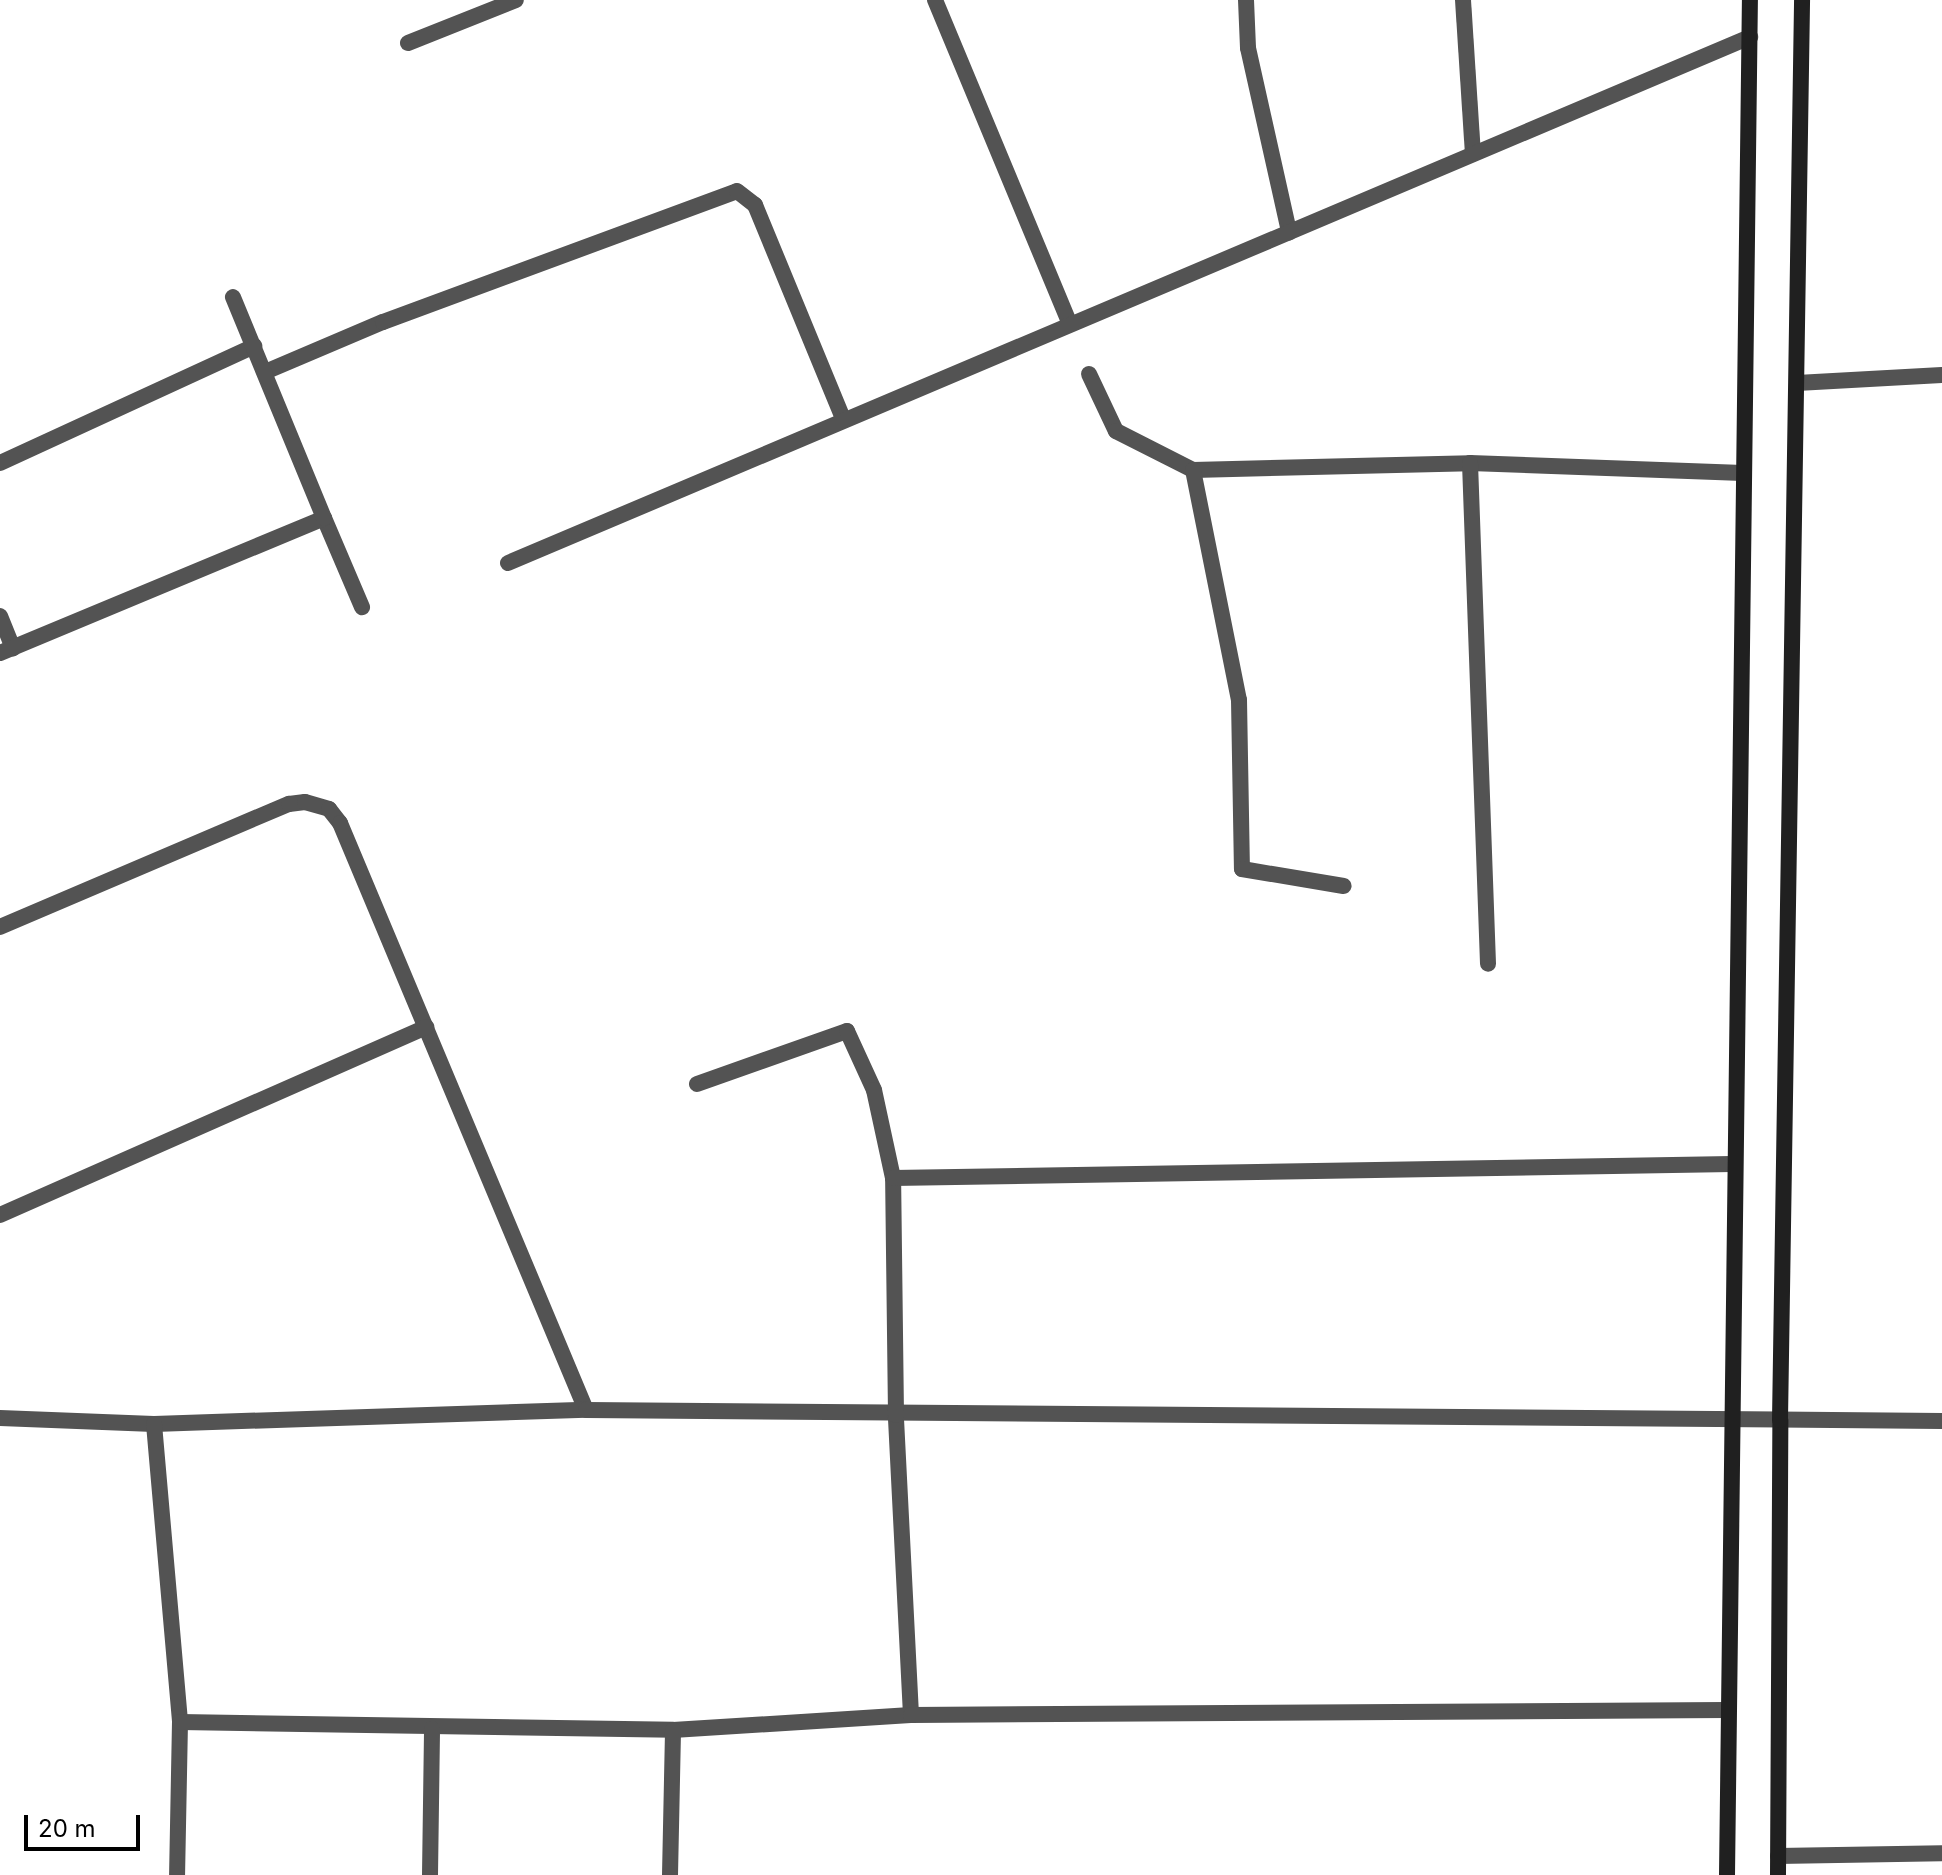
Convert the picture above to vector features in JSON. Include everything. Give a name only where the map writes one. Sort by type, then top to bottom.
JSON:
[{"type":"main road","points":[[1727,1875],[1732,1164],[1750,0]]},
{"type":"main road","points":[[1778,1875],[1780,1420],[1802,0]]},
{"type":"street","points":[[408,43],[516,0]]},
{"type":"street","points":[[935,0],[1069,322]]},
{"type":"street","points":[[1246,0],[1248,48],[1289,232]]},
{"type":"street","points":[[1463,0],[1473,154]]},
{"type":"street","points":[[508,563],[1069,322],[1750,37]]},
{"type":"street","points":[[265,372],[383,322],[737,191],[755,205],[843,419]]},
{"type":"street","points":[[233,297],[362,607]]},
{"type":"street","points":[[0,463],[254,346]]},
{"type":"street","points":[[1089,374],[1116,431],[1193,470],[1470,463],[1743,473]]},
{"type":"street","points":[[1797,383],[1942,375]]},
{"type":"street","points":[[1470,463],[1488,964]]},
{"type":"street","points":[[1193,470],[1239,700],[1242,869],[1344,886]]},
{"type":"street","points":[[0,616],[6,651],[324,518]]},
{"type":"street","points":[[0,927],[289,804],[318,804],[340,823],[586,1410]]},
{"type":"street","points":[[0,1215],[426,1027]]},
{"type":"street","points":[[697,1084],[847,1031],[874,1090],[893,1178],[896,1415],[911,1715]]},
{"type":"street","points":[[893,1178],[1732,1164]]},
{"type":"street","points":[[0,1418],[154,1424],[586,1410],[896,1415],[1942,1421]]},
{"type":"street","points":[[154,1424],[180,1722],[177,1875]]},
{"type":"street","points":[[180,1722],[432,1729],[673,1730],[911,1715],[1726,1710]]},
{"type":"street","points":[[430,1875],[432,1729]]},
{"type":"street","points":[[670,1875],[673,1730]]},
{"type":"street","points":[[1778,1856],[1942,1853]]}]
